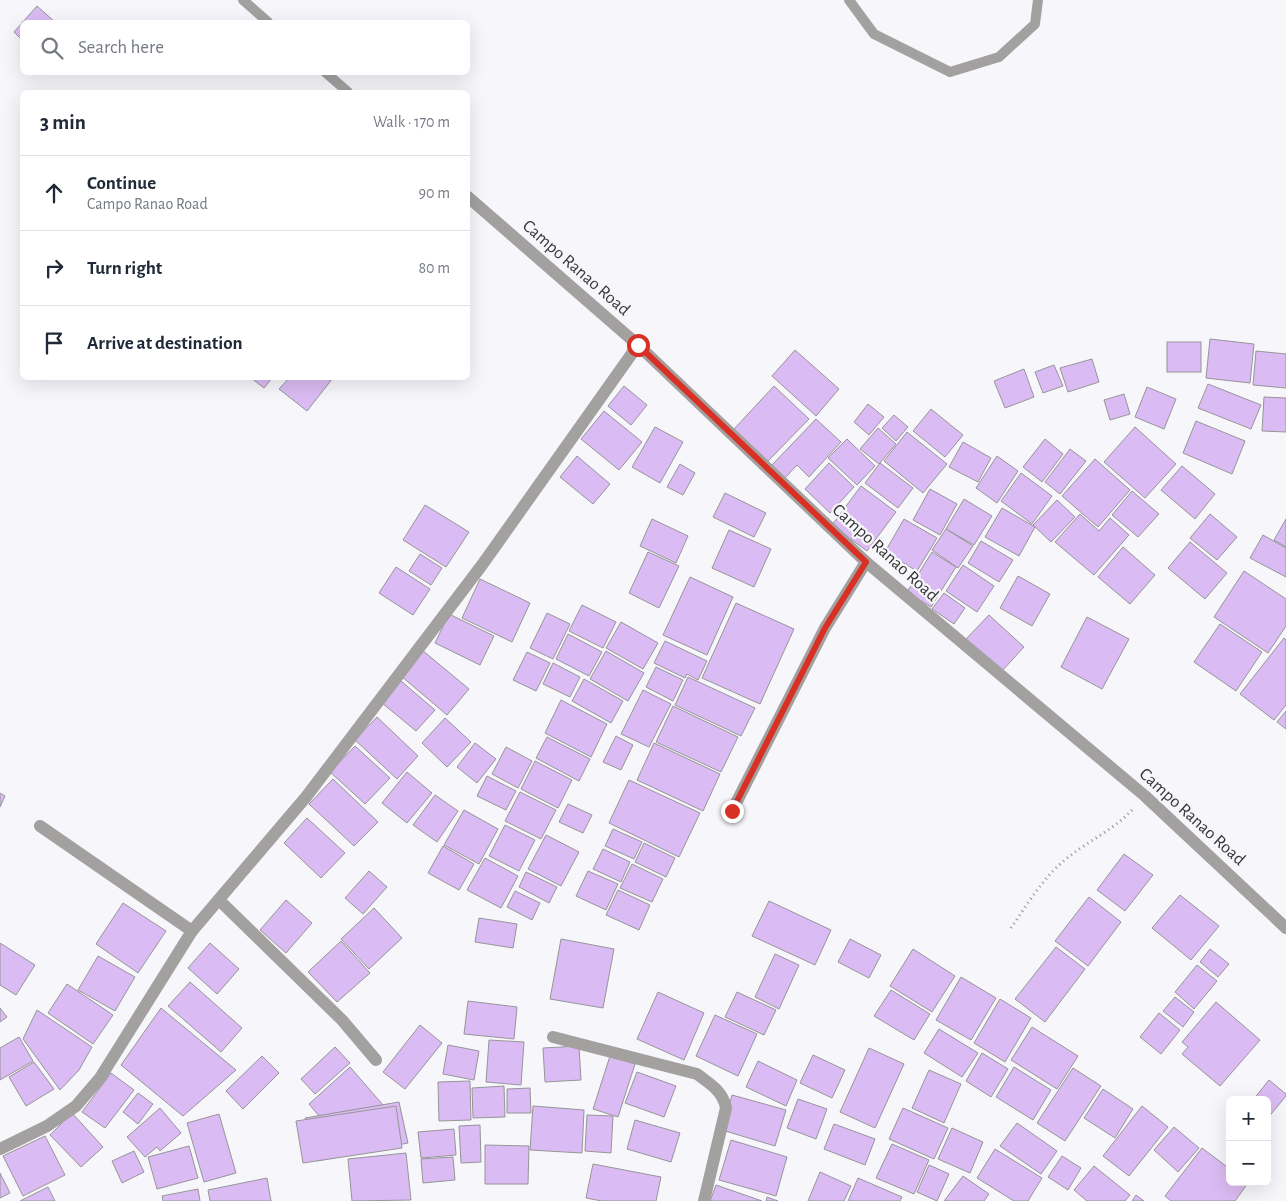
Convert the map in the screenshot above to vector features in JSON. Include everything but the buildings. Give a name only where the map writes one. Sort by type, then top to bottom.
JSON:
[{"type":"street","name":"Campo Ranao Road","points":[[470,199],[638,345],[866,562],[1145,796],[1286,928]]},
{"type":"street","points":[[0,1149],[47,1126],[76,1106],[100,1078],[192,930],[306,797],[464,588],[638,345]]},
{"type":"street","points":[[732,811],[825,628],[866,562]]},
{"type":"street","points":[[40,826],[192,930]]},
{"type":"street","points":[[219,900],[342,1020],[376,1060]]},
{"type":"street","points":[[553,1037],[697,1074],[715,1088],[724,1098],[726,1108],[704,1201]]},
{"type":"lane","points":[[242,0],[266,20]]},
{"type":"lane","points":[[849,0],[874,34],[950,72],[999,58],[1036,24],[1038,0]]},
{"type":"lane","points":[[328,75],[346,90]]},
{"type":"path","points":[[1011,928],[1053,870],[1074,853],[1121,822],[1145,796]]},
{"type":"route","points":[[638,345],[866,562],[825,628],[732,811]]}]
